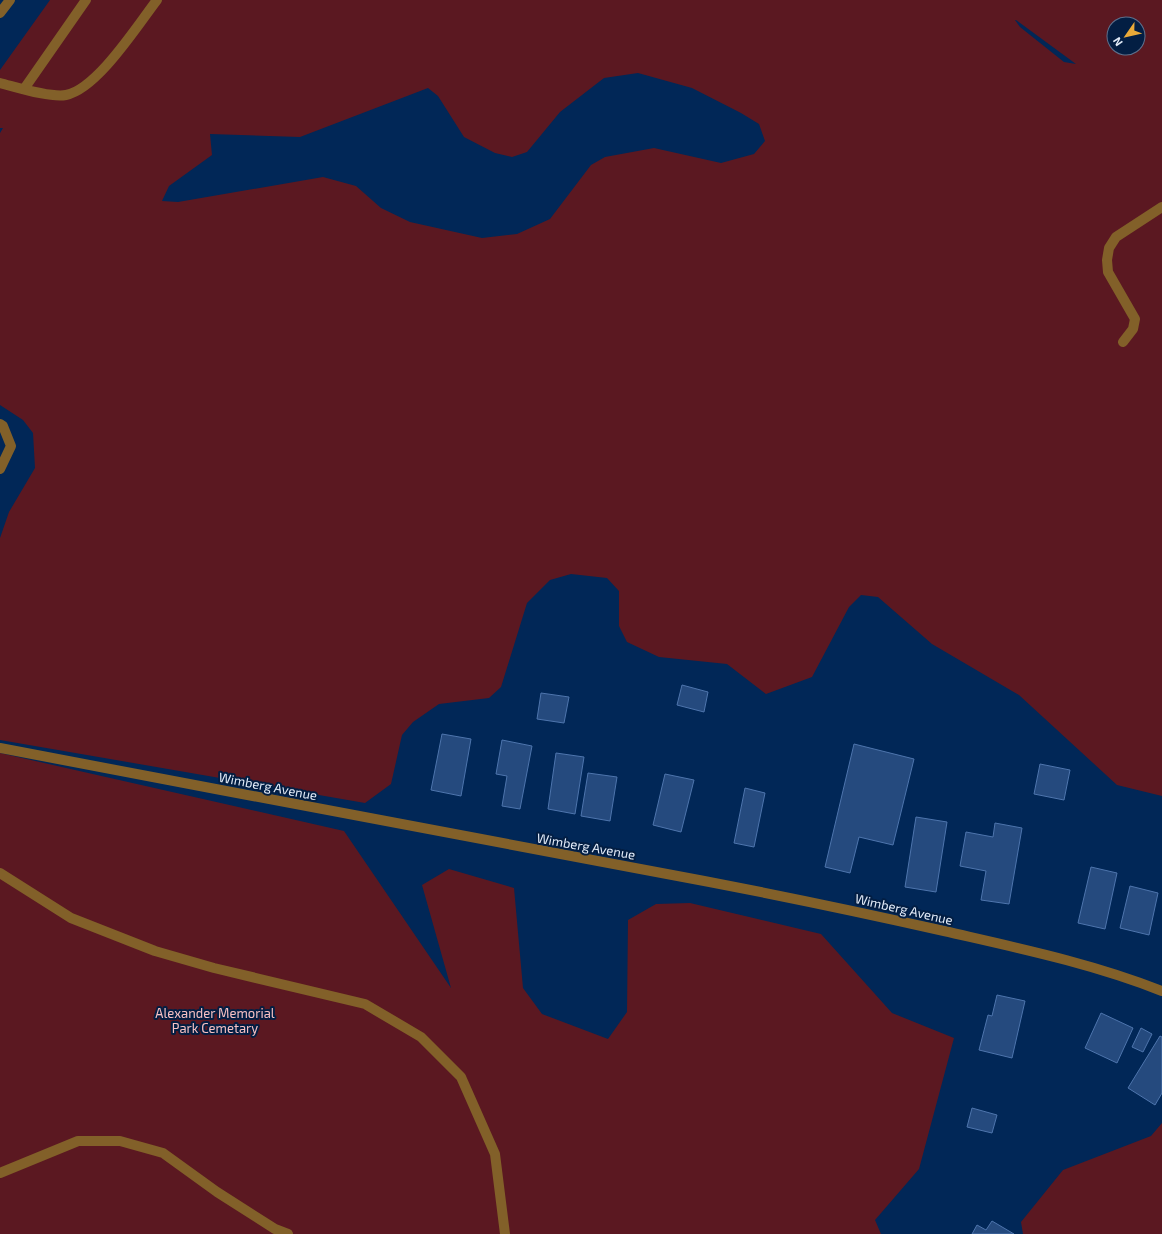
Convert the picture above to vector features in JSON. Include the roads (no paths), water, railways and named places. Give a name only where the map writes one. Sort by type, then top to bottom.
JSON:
[{"type":"street","points":[[0,13],[10,0]]},
{"type":"street","points":[[24,89],[86,0]]},
{"type":"street","points":[[0,83],[65,96],[80,90],[98,75],[157,0]]},
{"type":"street","points":[[1123,342],[1133,329],[1134,319],[1108,272],[1107,260],[1110,248],[1116,237],[1162,207]]},
{"type":"street","points":[[0,424],[3,426],[10,446],[0,469]]},
{"type":"street","name":"Wimberg Avenue","points":[[0,748],[291,805],[707,881],[860,912],[1065,958],[1128,977],[1162,991]]},
{"type":"street","points":[[0,873],[71,918],[154,951],[214,968],[365,1004],[421,1037],[461,1077],[495,1154],[505,1234]]},
{"type":"street","points":[[0,1173],[78,1141],[120,1141],[163,1153],[217,1192],[275,1229],[288,1234]]},
{"type":"park label","name":"Alexander Memorial Park Cemetary","points":[[215,1020]]}]
